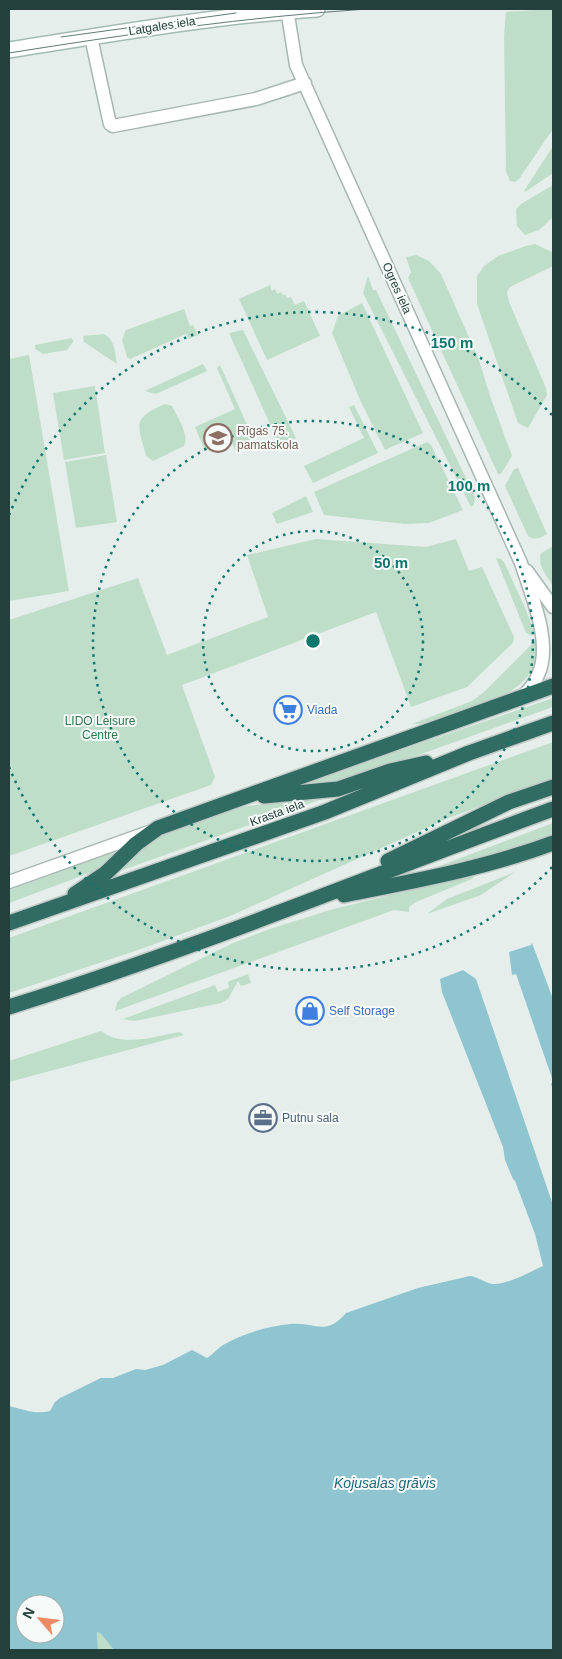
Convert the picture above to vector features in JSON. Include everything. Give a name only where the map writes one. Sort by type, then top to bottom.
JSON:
[{"type":"highway","points":[[60,905],[106,873],[136,844],[158,828],[553,686]]},
{"type":"highway","name":"Krasta iela","points":[[9,923],[326,812],[469,753],[553,723]]},
{"type":"highway","points":[[237,799],[338,789],[390,771],[469,753]]},
{"type":"highway","points":[[302,903],[509,802],[553,786]]},
{"type":"highway","points":[[9,1007],[57,992],[208,938],[553,809]]},
{"type":"highway","points":[[302,903],[422,879],[523,854],[553,843]]},
{"type":"street","name":"Latgales iela","points":[[9,50],[178,23],[287,10],[317,9]]},
{"type":"street","name":"Ogres iela","points":[[287,10],[296,65],[521,563],[542,634],[544,656],[537,678],[522,697]]},
{"type":"street","points":[[91,37],[110,124],[114,126],[256,99],[305,83]]},
{"type":"street","name":"Ogres iela","points":[[521,563],[553,607]]},
{"type":"street","points":[[9,882],[158,828]]},
{"type":"green space","points":[[553,9],[553,129],[519,179],[515,182],[510,181],[506,171],[504,36],[506,12]]},
{"type":"green space","points":[[553,146],[553,173],[525,192],[524,191]]},
{"type":"green space","points":[[553,185],[553,217],[539,230],[525,235],[517,226],[516,209]]},
{"type":"green space","points":[[535,244],[552,252],[553,266],[510,287],[507,292],[509,302],[546,388],[547,395],[528,428],[518,423],[477,304],[477,276],[484,266],[498,256]]},
{"type":"green space","points":[[416,255],[429,261],[441,274],[479,360],[512,456],[501,474],[498,474],[408,278],[411,272],[406,257]]},
{"type":"green space","points":[[368,276],[373,290],[376,290],[475,497],[474,505],[471,507],[363,293]]},
{"type":"green space","points":[[270,285],[272,291],[275,289],[277,294],[281,292],[287,298],[291,297],[295,305],[304,301],[320,336],[267,360],[239,299]]},
{"type":"green space","points":[[362,303],[423,433],[385,450],[361,402],[332,333],[338,316]]},
{"type":"green space","points":[[184,309],[190,326],[193,325],[198,335],[189,339],[186,334],[130,359],[127,357],[122,340],[126,330]]},
{"type":"green space","points":[[243,330],[296,438],[280,446],[229,333]]},
{"type":"green space","points":[[104,334],[112,343],[117,364],[84,342],[83,336]]},
{"type":"green space","points":[[72,338],[73,342],[67,350],[43,354],[35,349],[35,345]]},
{"type":"green space","points":[[29,355],[69,591],[9,601],[9,359]]},
{"type":"green space","points":[[203,364],[207,371],[156,394],[145,391]]},
{"type":"green space","points":[[220,365],[255,442],[236,451],[230,439],[205,451],[195,427],[235,409],[217,368]]},
{"type":"green space","points":[[95,386],[105,453],[64,460],[53,393]]},
{"type":"green space","points":[[165,404],[172,406],[182,426],[185,442],[184,446],[153,461],[146,456],[140,424],[147,414]]},
{"type":"green space","points":[[354,405],[378,453],[313,483],[304,466],[364,438],[349,407]]},
{"type":"green space","points":[[427,442],[431,445],[463,510],[429,523],[405,524],[324,515],[314,492]]},
{"type":"green space","points":[[106,455],[117,522],[76,528],[65,462]]},
{"type":"green space","points":[[518,468],[547,534],[542,537],[533,538],[528,536],[505,486],[514,469]]},
{"type":"green space","points":[[306,496],[313,512],[277,524],[272,513]]},
{"type":"green space","name":"LIDO Leisure Centre","points":[[316,539],[426,547],[456,539],[469,571],[482,567],[514,637],[513,643],[467,687],[411,707],[376,612],[182,685],[215,777],[211,785],[9,856],[9,620],[138,578],[167,655],[268,617],[247,555]]},
{"type":"green space","points":[[552,547],[553,586],[543,571],[540,562],[541,553]]},
{"type":"green space","points":[[496,558],[504,562],[535,634],[530,635],[526,633]]},
{"type":"green space","points":[[536,640],[536,659],[531,672],[519,685],[506,694],[457,715],[425,723],[412,724],[472,701],[484,692]]},
{"type":"green space","points":[[553,698],[553,707],[371,772],[342,781],[303,786],[302,784]]},
{"type":"green space","points":[[553,742],[553,779],[446,819],[230,916],[141,949],[9,993],[9,938]]},
{"type":"green space","points":[[322,798],[319,800],[117,872],[139,850],[156,838],[173,831],[240,807]]},
{"type":"green space","points":[[553,823],[553,834],[518,848],[421,873]]},
{"type":"green space","points":[[111,853],[116,854],[100,869],[9,903],[9,890]]},
{"type":"green space","points":[[515,872],[481,895],[427,914],[447,899]]},
{"type":"green space","points":[[471,875],[474,877],[472,879],[416,902],[409,907],[409,912],[394,910],[115,1011],[117,1003],[121,998],[233,943],[330,910]]},
{"type":"green space","points":[[248,974],[251,983],[241,986],[238,981],[228,999],[221,1003],[135,1021],[123,1019],[215,985],[218,992],[229,988],[228,982]]},
{"type":"green space","points":[[101,1031],[119,1039],[129,1040],[180,1032],[184,1035],[9,1082],[9,1061]]},
{"type":"green space","points":[[97,1632],[101,1634],[114,1650],[98,1650]]},
{"type":"water","points":[[532,943],[553,999],[553,1081],[516,974],[512,975],[509,952]]},
{"type":"water","name":"Kojusalas grāvis","points":[[463,970],[476,979],[553,1205],[553,1650],[114,1650],[101,1634],[97,1632],[98,1650],[9,1650],[9,1406],[34,1412],[50,1411],[55,1402],[60,1398],[101,1378],[113,1378],[136,1369],[145,1370],[163,1365],[192,1350],[207,1358],[223,1345],[240,1337],[274,1326],[300,1324],[320,1327],[332,1325],[346,1313],[418,1288],[470,1276],[493,1284],[499,1284],[518,1278],[543,1266],[535,1234],[505,1160],[503,1147],[442,992],[440,979]]},
{"type":"tram line","points":[[9,53],[188,27],[322,12],[367,9]]},
{"type":"tram line","points":[[61,37],[236,13]]},
{"type":"place","name":"Rīgas 75. pamatskola","points":[[218,438]]},
{"type":"place","name":"Viada","points":[[288,710]]},
{"type":"place","name":"Self Storage","points":[[310,1011]]},
{"type":"place","name":"Putnu sala","points":[[263,1118]]}]
